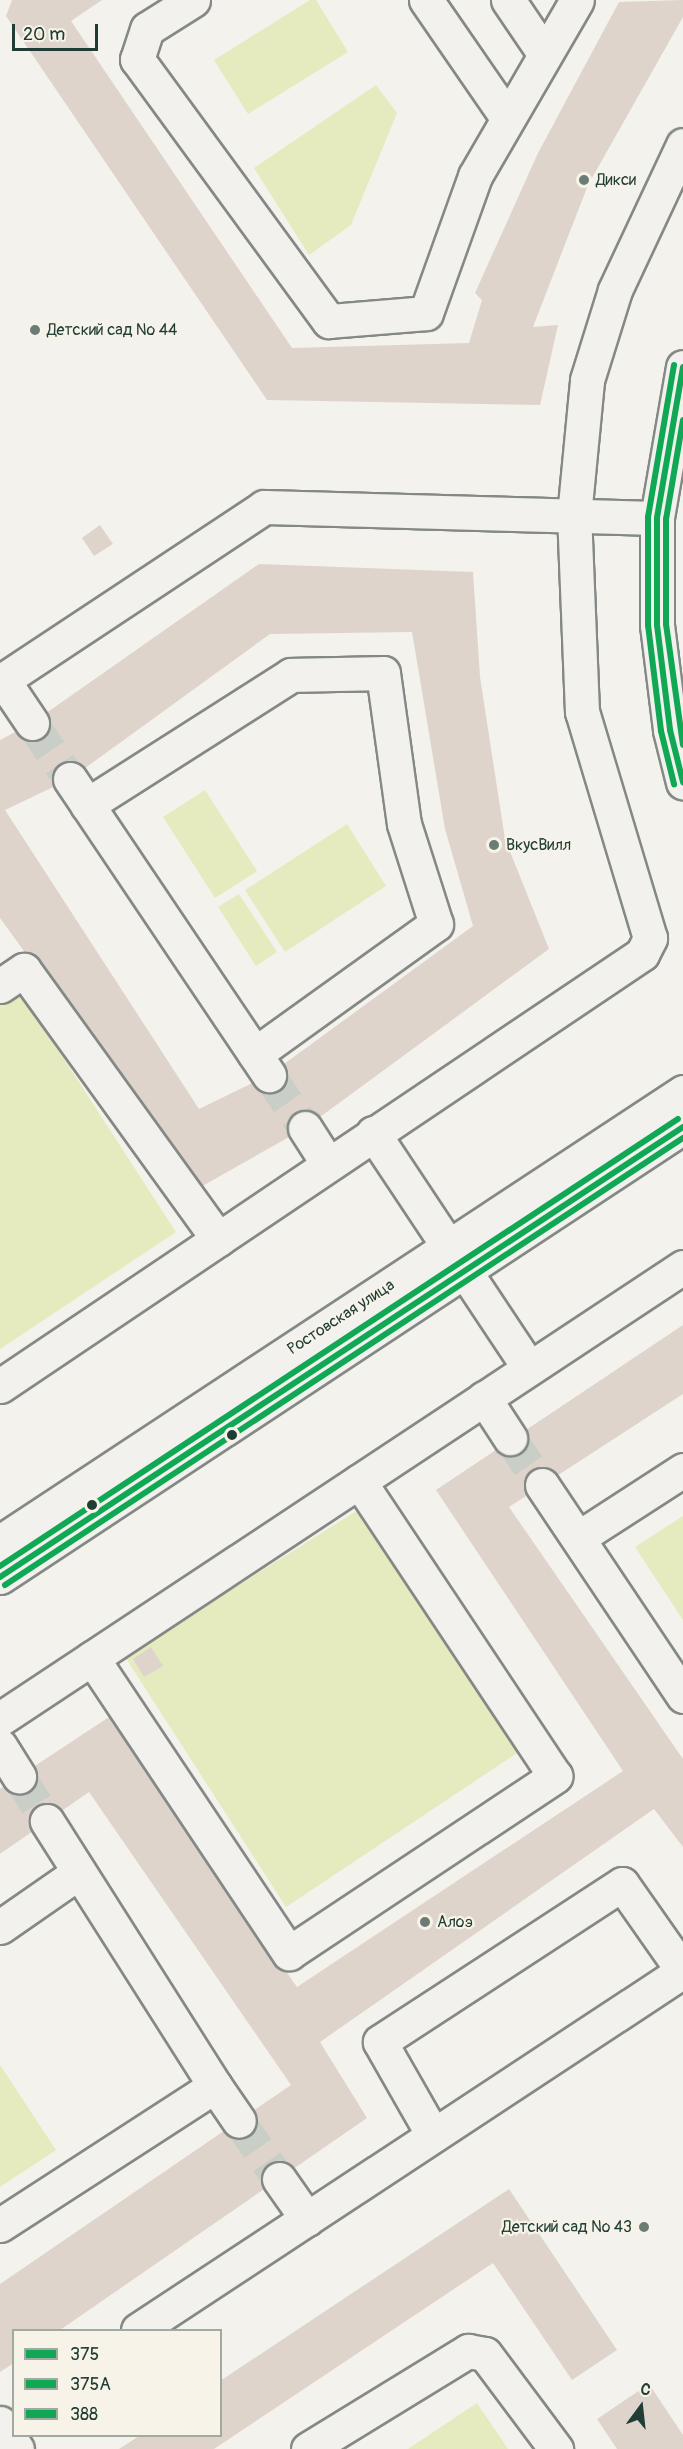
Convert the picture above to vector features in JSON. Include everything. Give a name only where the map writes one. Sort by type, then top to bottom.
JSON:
[{"type":"street","points":[[193,0],[147,29],[137,59],[329,321],[426,313],[475,176],[506,116],[577,0]]},
{"type":"street","points":[[426,0],[506,116]]},
{"type":"street","points":[[508,0],[544,54]]},
{"type":"street","points":[[0,1386],[642,954],[650,938],[582,712],[574,516],[587,380],[615,290],[683,145]]},
{"type":"street","points":[[683,367],[673,455],[657,518],[657,625],[670,730],[683,782]]},
{"type":"street","points":[[32,723],[2,681],[264,507],[657,518]]},
{"type":"street","points":[[383,673],[404,824],[436,924],[262,1064],[79,792],[291,675],[383,673]]},
{"type":"street","points":[[0,986],[24,970],[218,1239]]},
{"type":"street","name":"Ростовская улица","points":[[0,1577],[457,1259],[683,1092]]},
{"type":"street","name":"Ростовская улица","points":[[0,1542],[457,1259],[683,1127]]},
{"type":"street","points":[[305,1128],[328,1164]]},
{"type":"street","points":[[373,1133],[529,1368]]},
{"type":"street","points":[[0,1719],[683,1267]]},
{"type":"street","points":[[484,1398],[510,1438]]},
{"type":"street","points":[[578,1538],[683,1470]]},
{"type":"street","points":[[92,1658],[289,1953],[555,1776],[358,1481]]},
{"type":"street","points":[[542,1485],[683,1696]]},
{"type":"street","points":[[0,1746],[19,1776]]},
{"type":"street","points":[[47,1821],[239,2121]]},
{"type":"street","points":[[0,1927],[79,1872]]},
{"type":"street","points":[[141,2329],[683,1971],[622,1884],[380,2042],[433,2135]]},
{"type":"street","points":[[0,2225],[215,2086]]},
{"type":"street","points":[[279,2179],[307,2219]]},
{"type":"street","points":[[308,2449],[468,2351],[485,2354],[556,2449]]},
{"type":"street","points":[[0,2422],[17,2449]]},
{"type":"green space","points":[[310,0],[316,0],[348,52],[248,114],[214,60]]},
{"type":"green space","points":[[376,85],[397,113],[351,225],[309,255],[254,168]]},
{"type":"green space","points":[[205,790],[257,871],[215,898],[163,817]]},
{"type":"green space","points":[[347,824],[386,886],[285,952],[245,890]]},
{"type":"green space","points":[[239,894],[277,952],[256,966],[218,907]]},
{"type":"green space","points":[[18,988],[176,1232],[0,1349],[0,999]]},
{"type":"green space","points":[[358,1510],[517,1753],[286,1907],[125,1657]]},
{"type":"green space","points":[[683,1516],[683,1620],[635,1547]]},
{"type":"green space","points":[[0,2065],[56,2150],[0,2187]]},
{"type":"green space","points":[[477,2403],[508,2449],[408,2449]]},
{"type":"building","points":[[12,0],[102,0],[71,21],[292,348],[469,343],[482,300],[475,293],[538,153],[619,2],[683,0],[683,17],[588,185],[533,327],[558,325],[540,405],[267,400],[6,16]]},
{"type":"building","points":[[100,525],[113,544],[94,556],[82,538]]},
{"type":"building","points":[[259,564],[473,572],[480,677],[505,839],[549,949],[305,1128],[197,1189],[0,918],[0,740],[32,723]],"holes":[[[412,632],[445,829],[473,926],[269,1075],[199,1109],[5,810],[70,779],[270,634]]]},
{"type":"building","points":[[683,1325],[683,1394],[509,1507],[683,1759],[683,1847],[654,1809],[320,2042],[367,2118],[61,2329],[12,2329],[12,2364],[0,2372],[0,2284],[291,2085],[89,1792],[0,1854],[0,1789],[109,1717],[297,1987],[623,1771],[436,1490]]},
{"type":"building","points":[[151,1647],[163,1666],[144,1677],[133,1659]]},
{"type":"building","points":[[509,2189],[617,2350],[572,2380],[493,2263],[214,2449],[119,2449],[137,2437],[222,2437],[222,2380]]},
{"type":"building","points":[[649,2384],[683,2435],[683,2449],[617,2449],[597,2419]]},
{"type":"tunnel","points":[[32,723],[70,779]]},
{"type":"tunnel","points":[[269,1075],[305,1128]]},
{"type":"tunnel","points":[[510,1438],[542,1485]]},
{"type":"tunnel","points":[[19,1776],[47,1821]]},
{"type":"tunnel","points":[[239,2121],[279,2179]]},
{"type":"transit line","name":"375А","points":[[674,365],[648,517],[648,625],[661,731],[674,784]]},
{"type":"transit line","name":"375","points":[[683,367],[657,518],[657,625],[670,730],[683,782]]},
{"type":"transit line","name":"388","points":[[683,420],[666,519],[666,624],[683,745]]},
{"type":"transit line","name":"388","points":[[0,1566],[678,1119]]},
{"type":"transit line","name":"375","points":[[0,1577],[683,1127]]},
{"type":"transit line","name":"375А","points":[[5,1585],[683,1138]]},
{"type":"place","name":"Дикси","points":[[584,180]]},
{"type":"place","name":"Детский сад № 44","points":[[35,330]]},
{"type":"place","name":"ВкусВилл","points":[[494,845]]},
{"type":"place","name":"Алоэ","points":[[425,1922]]},
{"type":"place","name":"Детский сад № 43","points":[[644,2227]]}]
